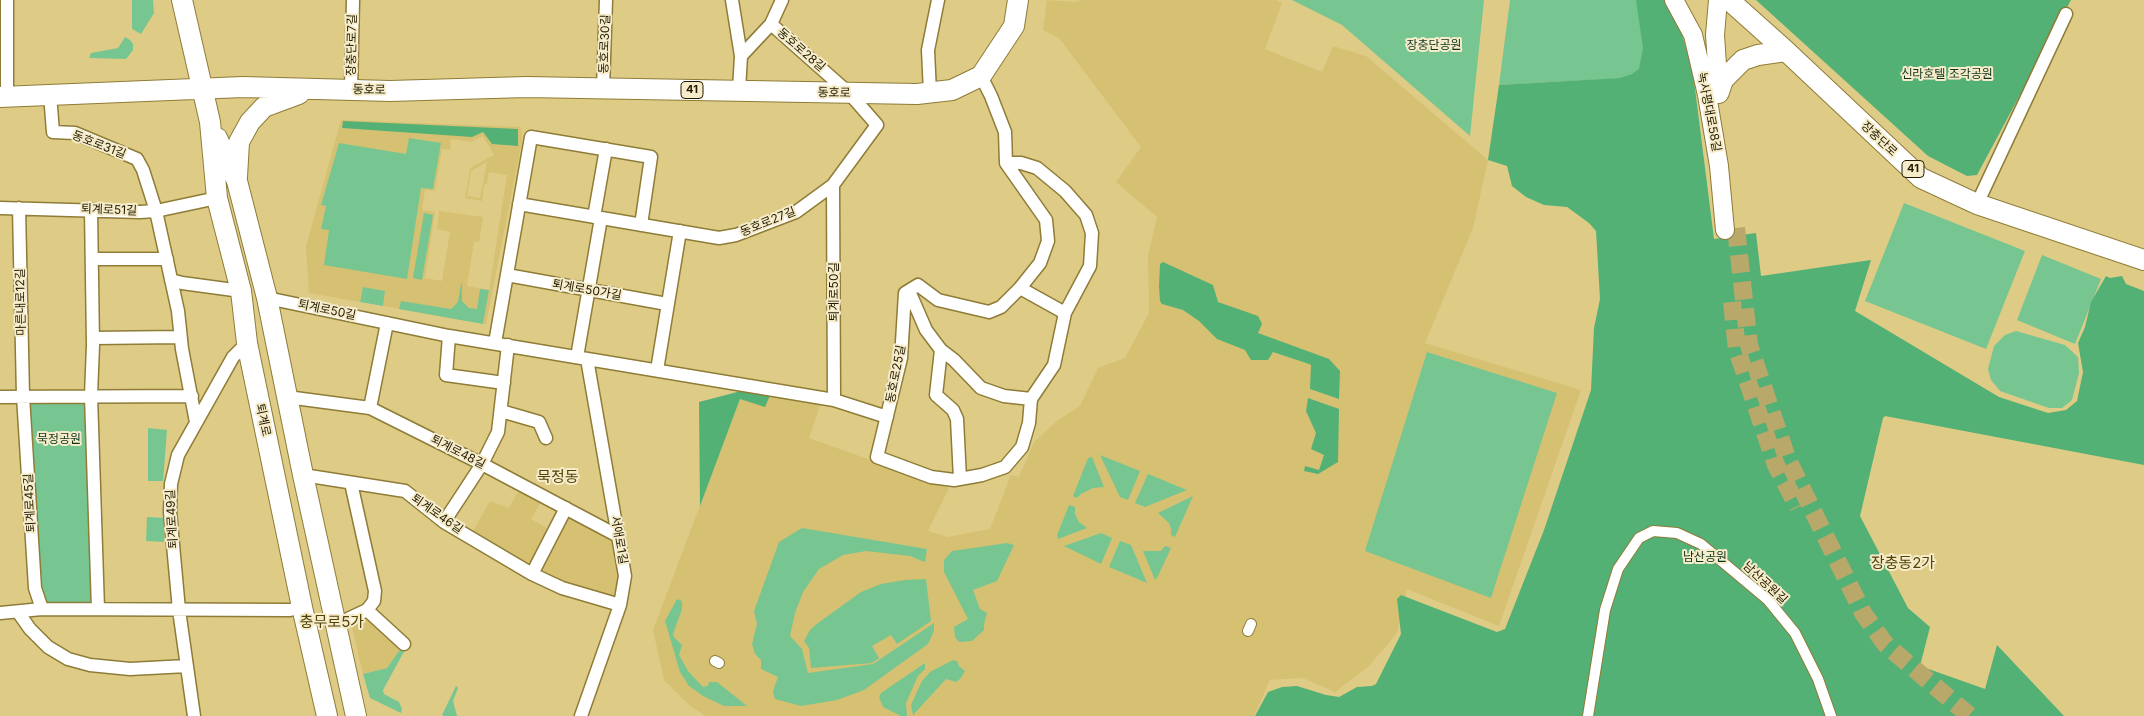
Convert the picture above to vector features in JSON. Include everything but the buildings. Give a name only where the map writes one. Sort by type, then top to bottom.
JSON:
[{"type":"main road","name":"퇴계로","points":[[182,0],[210,122],[217,198],[241,291],[247,343],[302,607],[327,716]]},
{"type":"main road","name":"동호로","points":[[4,97],[243,88],[350,90],[603,88],[850,94],[930,93],[952,90],[981,76],[997,55],[1014,26],[1018,0]]},
{"type":"main road","name":"녹사평대로58길","points":[[1674,0],[1693,35],[1705,87],[1730,229],[1715,35],[1718,0]]},
{"type":"main road","name":"장충단로","points":[[1729,0],[1786,50],[1922,178],[1977,204],[2144,260]]},
{"type":"main road","points":[[1719,92],[1723,80],[1743,60],[1786,50]]},
{"type":"main road","points":[[237,181],[239,142],[250,122],[264,107],[313,89]]},
{"type":"main road","name":"퇴계로","points":[[210,122],[237,181],[267,298],[335,625],[356,716]]},
{"type":"street","points":[[4,97],[8,0]]},
{"type":"street","name":"장충단로7길","points":[[350,90],[353,0]]},
{"type":"street","name":"동호로30길","points":[[603,88],[606,0]]},
{"type":"street","points":[[732,0],[740,56],[738,90]]},
{"type":"street","name":"동호로28길","points":[[782,0],[771,24],[850,94]]},
{"type":"street","points":[[930,93],[928,50],[938,0]]},
{"type":"street","points":[[1977,204],[2066,14]]},
{"type":"street","points":[[740,56],[771,24]]},
{"type":"street","points":[[981,76],[1005,132],[1006,163],[1046,220],[1048,241],[1040,263],[1020,288],[1001,307],[988,312],[938,300],[918,285],[909,291],[926,330],[941,350],[954,360],[981,388],[1004,396],[1031,399]]},
{"type":"street","name":"동호로31길","points":[[59,94],[53,132],[74,133],[137,160],[143,170],[156,210],[178,311],[180,337],[196,422]]},
{"type":"street","name":"동호로27길","points":[[519,204],[719,238],[736,235],[796,212],[833,184],[876,125],[850,94]]},
{"type":"street","points":[[444,522],[482,464],[498,432],[504,383],[501,344],[507,276],[531,137],[651,157],[641,225]]},
{"type":"street","points":[[582,358],[606,149]]},
{"type":"street","points":[[941,350],[936,395],[952,410],[958,419],[960,479],[982,475],[1006,467],[1022,447],[1029,423],[1031,399],[1054,365],[1065,313],[1090,266],[1092,233],[1086,215],[1065,191],[1037,168],[1021,162],[1006,163]]},
{"type":"street","name":"퇴계로50길","points":[[833,184],[834,400]]},
{"type":"street","name":"퇴계로51길","points":[[0,208],[92,209],[140,212],[217,198]]},
{"type":"street","name":"마른내로12길","points":[[19,208],[23,396]]},
{"type":"street","points":[[92,209],[92,396],[98,609]]},
{"type":"street","points":[[656,370],[680,231]]},
{"type":"street","points":[[92,259],[167,260]]},
{"type":"street","name":"퇴계로50가길","points":[[507,276],[667,304]]},
{"type":"street","points":[[171,280],[241,291]]},
{"type":"street","points":[[1020,288],[1065,313]]},
{"type":"street","name":"동호로25길","points":[[909,291],[905,293],[901,358],[877,457],[931,477],[960,479]]},
{"type":"street","name":"퇴계로50길","points":[[267,298],[449,336],[834,400],[887,417]]},
{"type":"street","points":[[370,408],[388,323]]},
{"type":"street","points":[[449,336],[446,375],[504,383]]},
{"type":"street","points":[[93,338],[180,337]]},
{"type":"street","name":"퇴계로49길","points":[[194,716],[179,610],[170,512],[171,484],[178,454],[233,357],[247,343]]},
{"type":"street","name":"서애로1길","points":[[581,716],[620,605],[625,576],[582,358]]},
{"type":"street","points":[[0,396],[192,396]]},
{"type":"street","name":"퇴계로45길","points":[[23,396],[35,588],[42,609]]},
{"type":"street","name":"퇴계로48길","points":[[287,397],[370,408],[482,464],[618,536]]},
{"type":"street","points":[[501,411],[539,422],[546,438]]},
{"type":"street","name":"퇴계로46길","points":[[303,474],[405,491],[444,522],[532,574],[562,588],[620,605]]},
{"type":"street","points":[[335,625],[367,610],[374,601],[376,591],[351,482]]},
{"type":"street","points":[[532,574],[566,508]]},
{"type":"street","name":"남산공원길","points":[[1588,716],[1605,610],[1618,569],[1640,538],[1653,531],[1677,533],[1701,544],[1768,600],[1795,633],[1818,679],[1831,716]]},
{"type":"street","points":[[0,613],[42,609],[290,610],[302,607]]},
{"type":"street","points":[[367,610],[404,644]]},
{"type":"street","points":[[18,612],[30,630],[48,646],[68,659],[90,665],[130,669],[188,666]]},
{"type":"shaded area","points":[[1047,0],[1076,2],[1081,0],[1276,0],[1282,3],[1265,49],[1322,72],[1333,46],[1366,56],[1488,160],[1473,228],[1425,343],[1581,390],[1499,626],[1407,589],[1397,633],[1368,667],[1335,692],[1303,678],[1270,680],[1254,716],[706,716],[690,706],[664,680],[653,630],[740,399],[772,391],[821,403],[809,438],[949,488],[928,531],[947,537],[990,529],[1011,475],[1019,477],[1034,442],[1057,421],[1080,406],[1098,368],[1125,358],[1149,313],[1148,256],[1157,217],[1116,182],[1141,147],[1059,38],[1043,30]]},
{"type":"shaded area","points":[[341,120],[521,127],[522,141],[486,324],[383,306],[385,291],[362,291],[360,302],[309,293],[306,246]],"holes":[[[518,129],[518,146],[492,144],[483,132]],[[483,136],[494,155],[470,168],[465,198],[482,201],[484,184],[487,184],[489,172],[507,175],[489,290],[467,286],[474,241],[479,242],[483,217],[439,211],[437,229],[450,232],[442,281],[425,278],[435,212],[422,210],[425,190],[435,191],[442,149],[450,150],[451,139],[471,142]],[[487,162],[480,198],[467,196],[471,171]]]},
{"type":"shaded area","points":[[522,485],[544,497],[531,519],[553,532],[566,508],[610,532],[619,577],[613,599],[562,588],[471,535],[490,501],[509,508]]},
{"type":"shaded area","points":[[367,610],[404,644],[387,668],[363,674],[350,619]]},
{"type":"green space","points":[[132,0],[153,0],[154,13],[141,34],[132,29]]},
{"type":"green space","name":"장충단공원","points":[[1292,0],[1484,0],[1470,136],[1342,25]]},
{"type":"green space","points":[[1510,0],[1636,0],[1647,25],[1643,77],[1499,85]]},
{"type":"green space","name":"남산공원","points":[[1636,0],[1665,0],[1680,27],[1693,73],[1714,239],[1756,233],[1761,276],[1871,260],[1855,311],[1999,397],[2048,413],[2066,410],[2077,401],[2083,372],[2078,343],[2085,327],[2091,302],[2106,276],[2110,278],[2122,276],[2126,284],[2144,291],[2144,465],[1885,416],[1860,516],[1908,608],[1930,627],[1920,666],[1985,689],[1997,645],[2064,716],[1255,716],[1268,692],[1282,687],[1297,686],[1339,697],[1357,687],[1376,684],[1401,634],[1397,599],[1401,595],[1497,632],[1505,629],[1544,530],[1591,390],[1594,328],[1600,299],[1596,231],[1589,223],[1567,207],[1544,205],[1526,197],[1512,186],[1507,166],[1488,160],[1499,85],[1620,78],[1632,74],[1639,69],[1643,48]]},
{"type":"green space","name":"신라호텔 조각공원","points":[[1756,0],[2071,0],[1977,175],[1967,176],[1928,156]]},
{"type":"green space","points":[[125,37],[133,44],[133,50],[126,59],[89,58],[91,53],[118,48]]},
{"type":"green space","points":[[343,121],[518,129],[518,146],[492,144],[483,132],[472,137],[342,128]]},
{"type":"green space","points":[[409,138],[441,143],[433,189],[421,188],[407,279],[324,265],[329,230],[321,229],[326,206],[321,205],[339,143],[406,154]]},
{"type":"green space","points":[[1904,203],[2025,251],[1986,349],[1865,301]]},
{"type":"green space","points":[[424,213],[433,215],[422,280],[413,278]]},
{"type":"green space","points":[[2042,255],[2101,279],[2075,344],[2017,320]]},
{"type":"green space","points":[[1163,262],[1213,285],[1218,302],[1258,316],[1262,324],[1258,333],[1329,359],[1340,371],[1339,399],[1310,389],[1311,365],[1273,352],[1268,360],[1251,360],[1245,350],[1217,339],[1199,321],[1183,310],[1162,304],[1159,286],[1160,264]]},
{"type":"green space","points":[[461,284],[462,301],[469,308],[477,309],[480,289],[489,290],[483,324],[399,309],[401,301],[451,309],[458,302]]},
{"type":"green space","points":[[363,287],[385,291],[383,306],[360,302]]},
{"type":"green space","points":[[2016,331],[2065,345],[2078,357],[2079,373],[2072,400],[2062,408],[2049,408],[2000,391],[1991,380],[1988,369],[1994,346],[2005,335]]},
{"type":"green space","points":[[1427,352],[1557,393],[1491,598],[1365,551]]},
{"type":"green space","points":[[745,390],[772,391],[765,407],[740,399],[700,506],[699,402]]},
{"type":"green space","name":"묵정공원","points":[[88,398],[95,606],[47,606],[38,588],[27,399]]},
{"type":"green space","points":[[1308,398],[1339,409],[1338,462],[1318,474],[1304,471],[1305,466],[1319,470],[1324,455],[1311,449],[1316,433],[1306,411]]},
{"type":"green space","points":[[148,428],[167,430],[163,481],[148,481]]},
{"type":"green space","points":[[1100,455],[1140,471],[1128,500],[1120,497]]},
{"type":"green space","points":[[1092,457],[1104,487],[1093,488],[1077,498],[1073,496],[1088,458]]},
{"type":"green space","points":[[1148,474],[1187,490],[1145,507],[1135,503]]},
{"type":"green space","points":[[1193,496],[1175,537],[1171,535],[1169,523],[1158,513]]},
{"type":"green space","points":[[1069,505],[1075,507],[1075,514],[1079,522],[1087,528],[1058,539],[1057,535]]},
{"type":"green space","points":[[147,517],[165,518],[164,542],[146,541]]},
{"type":"green space","points":[[802,528],[927,549],[925,562],[910,556],[866,551],[843,555],[819,569],[803,592],[795,613],[790,636],[802,649],[808,673],[873,664],[934,623],[934,631],[928,644],[864,690],[837,700],[801,706],[775,699],[773,691],[778,677],[761,669],[761,660],[755,654],[752,644],[757,624],[754,611],[779,542]]},
{"type":"green space","points":[[1101,533],[1112,538],[1101,564],[1064,546]]},
{"type":"green space","points":[[1120,541],[1131,545],[1147,583],[1109,567]]},
{"type":"green space","points":[[1007,543],[1014,545],[997,581],[973,590],[980,609],[987,613],[984,630],[972,641],[959,642],[955,637],[954,627],[968,619],[944,572],[944,560],[952,551]]},
{"type":"green space","points":[[1165,546],[1171,548],[1155,580],[1143,551],[1161,551]]},
{"type":"green space","points":[[926,579],[931,621],[897,644],[891,635],[872,646],[879,658],[872,663],[811,668],[809,648],[804,641],[810,630],[818,623],[861,592],[881,584]]},
{"type":"green space","points":[[677,599],[682,601],[682,609],[673,634],[682,645],[679,655],[688,671],[703,687],[708,686],[709,682],[717,682],[747,706],[724,706],[703,696],[689,686],[680,672],[665,621]]},
{"type":"green space","points":[[404,644],[407,646],[383,690],[384,694],[399,702],[402,709],[401,713],[370,698],[363,674],[387,668]]},
{"type":"green space","points":[[953,660],[957,661],[959,666],[965,671],[961,678],[956,682],[946,679],[913,715],[911,705],[922,681],[930,672]]},
{"type":"green space","points":[[925,663],[925,669],[918,676],[906,703],[907,716],[901,716],[883,707],[879,697],[881,693]]},
{"type":"green space","points":[[456,686],[458,688],[453,701],[457,716],[444,716],[442,715]]},
{"type":"tunnel","points":[[1736,228],[1749,345],[1787,458],[1863,613],[1886,645],[1970,716]]},
{"type":"tunnel","points":[[1732,302],[1737,350],[1776,465],[1798,507]]},
{"type":"district","name":"묵정동","points":[[558,477]]},
{"type":"district","name":"장충동2가","points":[[1903,563]]},
{"type":"district","name":"충무로5가","points":[[332,622]]}]
